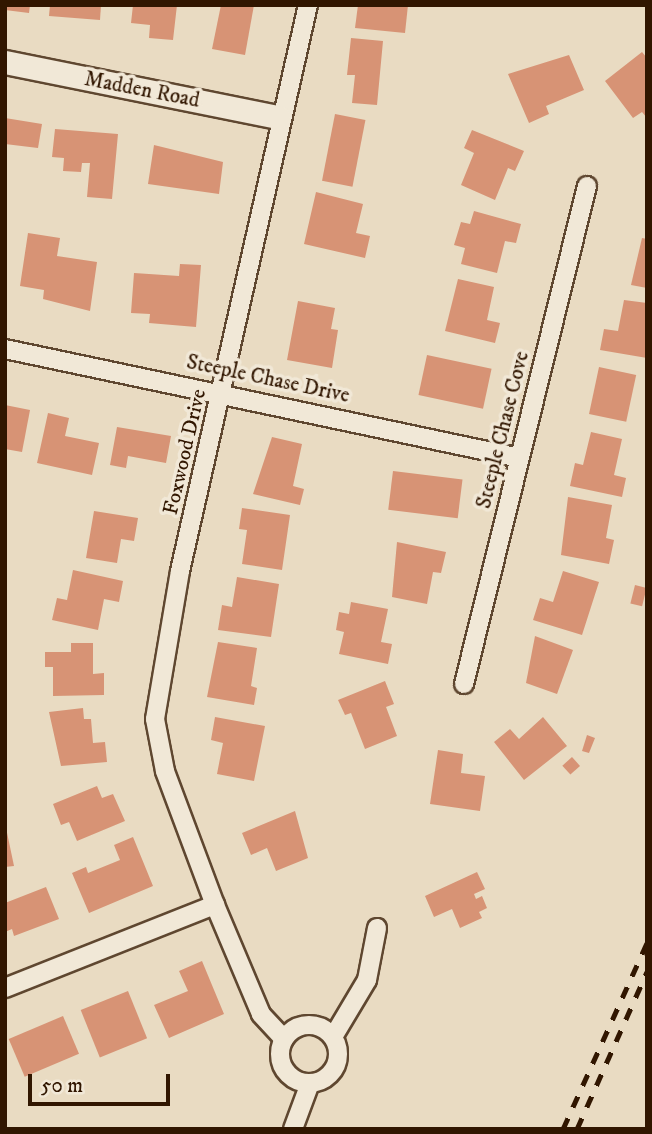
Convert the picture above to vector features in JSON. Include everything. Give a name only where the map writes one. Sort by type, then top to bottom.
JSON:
[{"type":"street","name":"Foxwood Drive","points":[[284,1039],[261,1014],[215,905],[165,772],[155,719],[180,571],[222,393],[279,117],[308,5]]},
{"type":"street","name":"Madden Road","points":[[5,62],[279,117]]},
{"type":"street","name":"Steeple Chase Cove","points":[[464,684],[587,187]]},
{"type":"street","name":"Steeple Chase Drive","points":[[5,349],[520,458]]},
{"type":"street","points":[[5,988],[215,905]]},
{"type":"street","points":[[333,1037],[367,980],[377,928]]},
{"type":"street","points":[[293,1129],[310,1083],[335,1069],[339,1055],[333,1037],[307,1025],[284,1039],[281,1062],[288,1074],[310,1083]]},
{"type":"building","points":[[5,5],[30,5],[29,13],[5,10]]},
{"type":"building","points":[[50,5],[101,5],[100,20],[49,16]]},
{"type":"building","points":[[133,5],[177,5],[173,40],[149,38],[150,25],[131,23]]},
{"type":"building","points":[[221,5],[254,5],[245,55],[212,49]]},
{"type":"building","points":[[358,5],[408,5],[405,33],[355,28]]},
{"type":"building","points":[[351,38],[383,41],[377,105],[352,103],[355,75],[347,75]]},
{"type":"building","points":[[642,52],[647,58],[647,118],[642,112],[633,118],[605,81]]},
{"type":"building","points":[[569,55],[584,90],[546,106],[549,114],[529,123],[508,74]]},
{"type":"building","points":[[335,114],[365,120],[352,187],[322,181]]},
{"type":"building","points":[[5,118],[42,124],[38,148],[5,144]]},
{"type":"building","points":[[55,129],[118,134],[112,199],[87,197],[90,163],[82,163],[81,172],[63,171],[64,158],[52,157]]},
{"type":"building","points":[[472,130],[524,151],[515,171],[508,168],[495,200],[461,185],[474,153],[464,148]]},
{"type":"building","points":[[154,145],[223,162],[219,194],[148,184]]},
{"type":"building","points":[[316,192],[363,204],[356,233],[370,236],[365,258],[304,244]]},
{"type":"building","points":[[474,211],[521,224],[516,243],[505,241],[497,273],[461,264],[465,248],[454,245],[461,222],[470,224]]},
{"type":"building","points":[[28,233],[60,238],[57,256],[97,262],[90,311],[43,299],[44,290],[20,286]]},
{"type":"building","points":[[642,238],[647,239],[647,288],[631,285]]},
{"type":"building","points":[[180,264],[201,265],[196,327],[149,323],[150,314],[131,313],[134,273],[179,276]]},
{"type":"building","points":[[458,279],[494,287],[487,320],[500,323],[495,343],[445,331]]},
{"type":"building","points":[[624,300],[647,303],[647,358],[600,350],[604,329],[618,331]]},
{"type":"building","points":[[298,301],[335,308],[331,329],[338,330],[332,368],[287,360]]},
{"type":"building","points":[[427,355],[492,369],[483,409],[418,395]]},
{"type":"building","points":[[599,367],[636,375],[626,422],[589,414]]},
{"type":"building","points":[[5,405],[30,410],[22,452],[5,449]]},
{"type":"building","points":[[48,413],[69,418],[65,436],[99,443],[92,475],[37,463]]},
{"type":"building","points":[[117,427],[171,436],[166,463],[128,456],[126,468],[110,465]]},
{"type":"building","points":[[591,432],[622,439],[614,475],[626,478],[622,497],[570,486],[575,463],[583,465]]},
{"type":"building","points":[[272,437],[302,444],[293,486],[304,489],[300,505],[253,494]]},
{"type":"building","points":[[393,471],[462,480],[458,518],[388,510]]},
{"type":"building","points":[[568,497],[612,505],[606,538],[614,540],[609,564],[561,555]]},
{"type":"building","points":[[242,508],[290,515],[282,570],[242,564],[247,530],[239,529]]},
{"type":"building","points":[[94,511],[138,518],[134,541],[121,539],[117,563],[86,558]]},
{"type":"building","points":[[397,542],[446,552],[441,573],[433,572],[427,604],[392,597]]},
{"type":"building","points":[[73,570],[123,581],[119,602],[104,599],[98,630],[52,620],[57,598],[67,600]]},
{"type":"building","points":[[563,571],[599,582],[582,635],[533,620],[540,598],[553,602]]},
{"type":"building","points":[[237,577],[279,584],[271,637],[218,630],[222,605],[232,607]]},
{"type":"building","points":[[635,585],[647,588],[642,606],[630,603]]},
{"type":"building","points":[[351,602],[388,609],[381,642],[392,644],[388,664],[339,654],[344,632],[336,630],[339,612],[349,614]]},
{"type":"building","points":[[535,636],[573,650],[557,694],[526,683]]},
{"type":"building","points":[[218,642],[257,648],[251,686],[257,688],[254,705],[207,697]]},
{"type":"building","points":[[71,643],[93,643],[93,674],[104,673],[104,695],[53,696],[53,667],[45,667],[45,652],[71,652]]},
{"type":"building","points":[[385,681],[394,704],[386,707],[397,736],[365,749],[351,713],[345,715],[338,700]]},
{"type":"building","points":[[83,708],[84,719],[91,719],[93,743],[105,742],[107,762],[61,766],[49,712]]},
{"type":"building","points":[[215,717],[265,726],[254,781],[217,774],[223,743],[211,740]]},
{"type":"building","points":[[543,717],[567,746],[524,780],[494,742],[510,729],[519,739]]},
{"type":"building","points":[[587,735],[595,738],[589,753],[582,751]]},
{"type":"building","points":[[438,750],[463,754],[461,773],[485,776],[480,811],[430,804]]},
{"type":"building","points":[[572,757],[580,766],[570,775],[562,766]]},
{"type":"building","points":[[97,786],[102,798],[113,794],[125,821],[77,841],[69,822],[61,825],[53,804]]},
{"type":"building","points":[[295,811],[308,858],[276,871],[267,848],[251,855],[242,833]]},
{"type":"building","points":[[5,823],[14,866],[5,867]]},
{"type":"building","points":[[133,837],[153,886],[89,913],[72,873],[86,867],[88,873],[120,860],[114,845]]},
{"type":"building","points":[[477,872],[485,889],[474,894],[476,899],[482,896],[487,908],[479,912],[482,918],[460,928],[452,909],[434,917],[425,896]]},
{"type":"building","points":[[46,887],[59,919],[14,936],[12,929],[5,932],[5,903]]},
{"type":"building","points":[[202,961],[224,1014],[169,1038],[154,1005],[188,991],[179,971]]},
{"type":"building","points":[[128,991],[147,1038],[100,1057],[81,1010]]},
{"type":"building","points":[[63,1016],[79,1054],[25,1077],[9,1039]]},
{"type":"railway","points":[[563,1129],[647,943]]},
{"type":"railway","points":[[577,1129],[647,972]]}]
